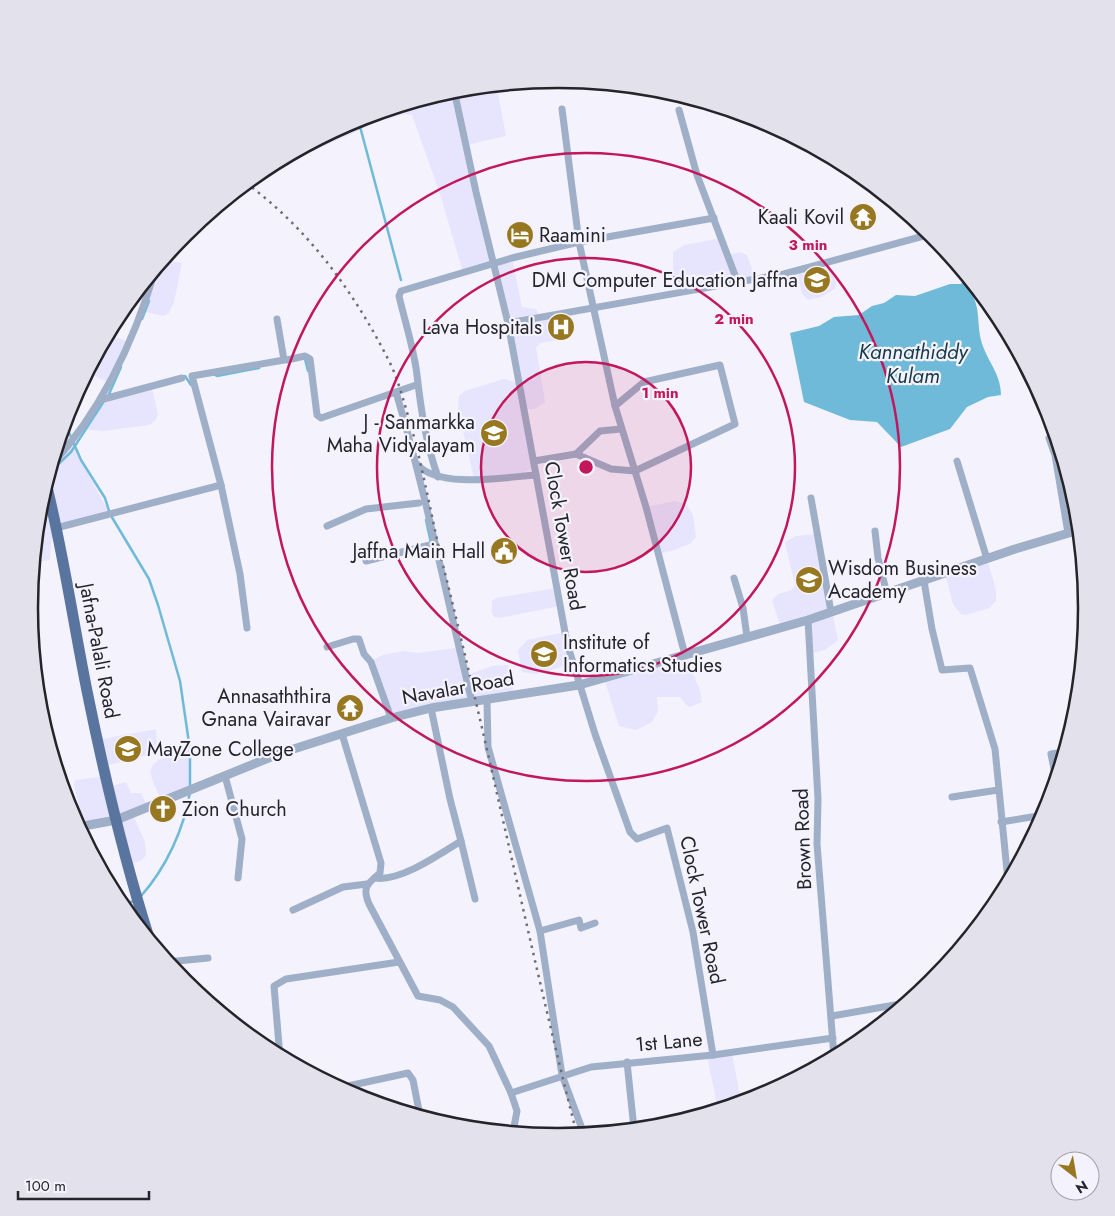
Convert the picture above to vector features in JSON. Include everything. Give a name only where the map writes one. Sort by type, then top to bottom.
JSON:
[{"type":"main road","name":"Jafna-Palali Road","points":[[49,498],[94,724],[116,820],[146,926]]},
{"type":"street","name":"Clock Tower Road","points":[[456,98],[476,192],[508,323],[556,588],[579,685],[630,832],[637,839],[667,828],[693,932],[713,1055]]},
{"type":"street","points":[[562,109],[579,242],[615,406],[635,471],[685,655]]},
{"type":"street","points":[[679,110],[697,175],[738,283]]},
{"type":"street","points":[[438,477],[431,457],[416,385],[416,370],[400,292],[494,263],[579,242],[714,218]]},
{"type":"street","points":[[508,323],[738,283],[829,263],[921,237]]},
{"type":"street","points":[[60,456],[72,443],[100,400],[129,342],[149,286]]},
{"type":"street","points":[[247,628],[240,574],[221,485],[192,376],[284,360],[277,319]]},
{"type":"street","points":[[287,360],[306,356],[310,359],[319,417],[416,385]]},
{"type":"street","points":[[534,460],[576,454],[611,469],[635,471],[735,424],[720,365],[644,382],[615,406]]},
{"type":"street","points":[[100,400],[182,378]]},
{"type":"street","points":[[396,392],[417,463],[434,544],[472,702]]},
{"type":"street","points":[[576,454],[600,430],[621,429]]},
{"type":"street","points":[[1056,459],[1068,533]]},
{"type":"street","points":[[957,461],[987,559]]},
{"type":"street","points":[[417,463],[424,471],[438,477],[474,479],[536,475]]},
{"type":"street","points":[[56,528],[221,485]]},
{"type":"street","points":[[811,498],[831,612]]},
{"type":"street","points":[[327,526],[366,509],[419,503]]},
{"type":"street","points":[[875,531],[878,558],[887,594]]},
{"type":"street","name":"Navalar Road","points":[[85,826],[116,820],[281,753],[391,718],[431,708],[579,685],[808,620],[887,594],[925,585],[987,559],[1072,532]]},
{"type":"street","points":[[366,561],[434,544]]},
{"type":"street","points":[[734,578],[743,608],[747,637]]},
{"type":"street","points":[[925,585],[932,629],[942,670],[970,668],[995,749],[1007,870]]},
{"type":"street","name":"Brown Road","points":[[808,620],[818,798],[817,844],[834,1048]]},
{"type":"street","points":[[327,647],[359,639],[364,654],[370,662],[391,718]]},
{"type":"street","points":[[487,700],[488,747],[540,931],[562,1075],[582,1127]]},
{"type":"street","points":[[431,708],[450,800],[475,899]]},
{"type":"street","points":[[293,910],[343,887],[367,884],[380,873],[380,863],[342,734]]},
{"type":"street","points":[[1054,764],[1052,754],[1057,753]]},
{"type":"street","points":[[224,776],[242,839],[238,878]]},
{"type":"street","points":[[952,797],[998,790]]},
{"type":"street","points":[[1001,822],[1034,817]]},
{"type":"street","points":[[375,878],[392,877],[404,872],[461,841]]},
{"type":"street","points":[[367,884],[365,895],[369,904],[418,996],[440,1000],[453,1008],[489,1046],[511,1093],[517,1112],[514,1126]]},
{"type":"street","points":[[540,931],[579,920],[581,928],[595,922]]},
{"type":"street","points":[[176,961],[208,958]]},
{"type":"street","points":[[279,1047],[274,986],[276,984],[286,979],[399,962]]},
{"type":"street","points":[[832,1016],[892,1005]]},
{"type":"street","name":"1st Lane","points":[[511,1093],[591,1066],[713,1055],[833,1038]]},
{"type":"street","points":[[627,1062],[633,1123]]},
{"type":"street","points":[[353,1085],[408,1073],[414,1080],[419,1109]]},
{"type":"shaded area","points":[[499,91],[506,136],[467,145],[494,263],[463,272],[440,194],[412,115],[403,114],[375,123],[309,152],[359,128],[390,116],[456,98]]},
{"type":"shaded area","points":[[721,238],[728,255],[740,252],[747,255],[756,280],[679,292],[673,272],[673,252],[684,245]]},
{"type":"shaded area","points":[[512,258],[522,307],[536,309],[539,316],[567,311],[572,334],[567,338],[541,343],[536,347],[545,402],[535,409],[524,409],[494,263]]},
{"type":"shaded area","points":[[170,261],[182,263],[174,302],[169,313],[163,316],[141,311],[150,285],[167,265]]},
{"type":"shaded area","name":"DMI Computer Education Jaffna","points":[[829,263],[836,283],[835,289],[821,297],[808,300],[802,294],[797,271]]},
{"type":"shaded area","points":[[114,337],[129,342],[109,383],[93,375]]},
{"type":"shaded area","name":"J - Sanmarkka Maha Vidyalayam","points":[[504,379],[516,382],[532,469],[511,477],[474,479],[458,409],[459,396],[465,391]]},
{"type":"shaded area","points":[[151,385],[158,414],[156,420],[149,425],[103,431],[82,429],[100,400]]},
{"type":"shaded area","points":[[68,434],[110,514],[56,528],[51,542],[50,560],[40,562],[45,519],[54,520],[49,498]]},
{"type":"shaded area","points":[[675,501],[687,505],[693,515],[696,537],[691,543],[659,554],[646,507]]},
{"type":"shaded area","name":"Wisdom Business Academy","points":[[816,534],[838,640],[825,650],[810,654],[808,620],[781,628],[772,600],[778,594],[792,590],[795,585],[785,542],[796,536]]},
{"type":"shaded area","points":[[987,559],[996,590],[996,601],[989,608],[966,615],[961,614],[953,604],[945,573]]},
{"type":"shaded area","points":[[556,588],[560,606],[499,618],[494,617],[492,613],[492,601],[496,598]]},
{"type":"shaded area","name":"Institute of Informatics Studies","points":[[565,632],[573,664],[536,674],[522,672],[518,650],[527,640]]},
{"type":"shaded area","points":[[463,647],[470,674],[492,666],[508,665],[514,695],[391,718],[373,660],[383,655],[403,651],[417,653]]},
{"type":"shaded area","points":[[685,655],[700,690],[702,702],[690,707],[680,697],[657,697],[658,711],[652,722],[636,730],[619,726],[604,678]]},
{"type":"shaded area","name":"MayZone College","points":[[156,729],[157,747],[152,754],[105,766],[97,740]]},
{"type":"shaded area","points":[[190,750],[190,789],[162,800],[150,772],[152,766],[158,760]]},
{"type":"shaded area","points":[[107,776],[108,787],[126,782],[131,793],[141,793],[147,806],[132,813],[145,842],[146,855],[142,860],[129,865],[116,820],[85,825],[74,785],[75,780]]},
{"type":"shaded area","points":[[732,1053],[740,1094],[717,1103],[707,1056]]},
{"type":"water","name":"Kannathiddy Kulam","points":[[950,284],[964,284],[974,298],[978,311],[981,340],[999,380],[1001,395],[988,397],[967,407],[950,429],[901,447],[877,422],[850,420],[804,402],[790,333],[819,326],[834,317],[859,315],[872,306],[884,303],[896,295],[915,296]]},
{"type":"waterway","points":[[360,128],[401,280]]},
{"type":"waterway","points":[[142,319],[149,301]]},
{"type":"waterway","points":[[305,359],[308,371]]},
{"type":"waterway","points":[[112,395],[109,394],[121,367]]},
{"type":"waterway","points":[[213,374],[217,376],[259,368]]},
{"type":"waterway","points":[[185,376],[191,385]]},
{"type":"waterway","points":[[58,465],[71,452],[104,401]]},
{"type":"waterway","points":[[69,431],[81,460],[105,498],[110,514],[149,579],[158,605],[180,681],[190,750],[190,786]]},
{"type":"waterway","points":[[426,520],[431,543]]},
{"type":"waterway","points":[[141,896],[166,861],[173,847],[183,820],[190,792]]},
{"type":"waterway","points":[[129,902],[135,901]]},
{"type":"railway","points":[[252,188],[291,222],[330,266],[363,315],[398,381],[421,464],[441,558],[575,1127]]},
{"type":"place","name":"Kaali Kovil","points":[[863,217]]},
{"type":"place","name":"Raamini","points":[[520,235]]},
{"type":"place","name":"DMI Computer Education Jaffna","points":[[817,280]]},
{"type":"place","name":"Lava Hospitals","points":[[561,327]]},
{"type":"place","name":"J - Sanmarkka Maha Vidyalayam","points":[[494,433]]},
{"type":"place","name":"Jaffna Main Hall","points":[[504,551]]},
{"type":"place","name":"Wisdom Business Academy","points":[[809,580]]},
{"type":"place","name":"Institute of Informatics Studies","points":[[544,654]]},
{"type":"place","name":"Annasaththira Gnana Vairavar","points":[[350,708]]},
{"type":"place","name":"MayZone College","points":[[128,749]]},
{"type":"place","name":"Zion Church","points":[[163,809]]}]
